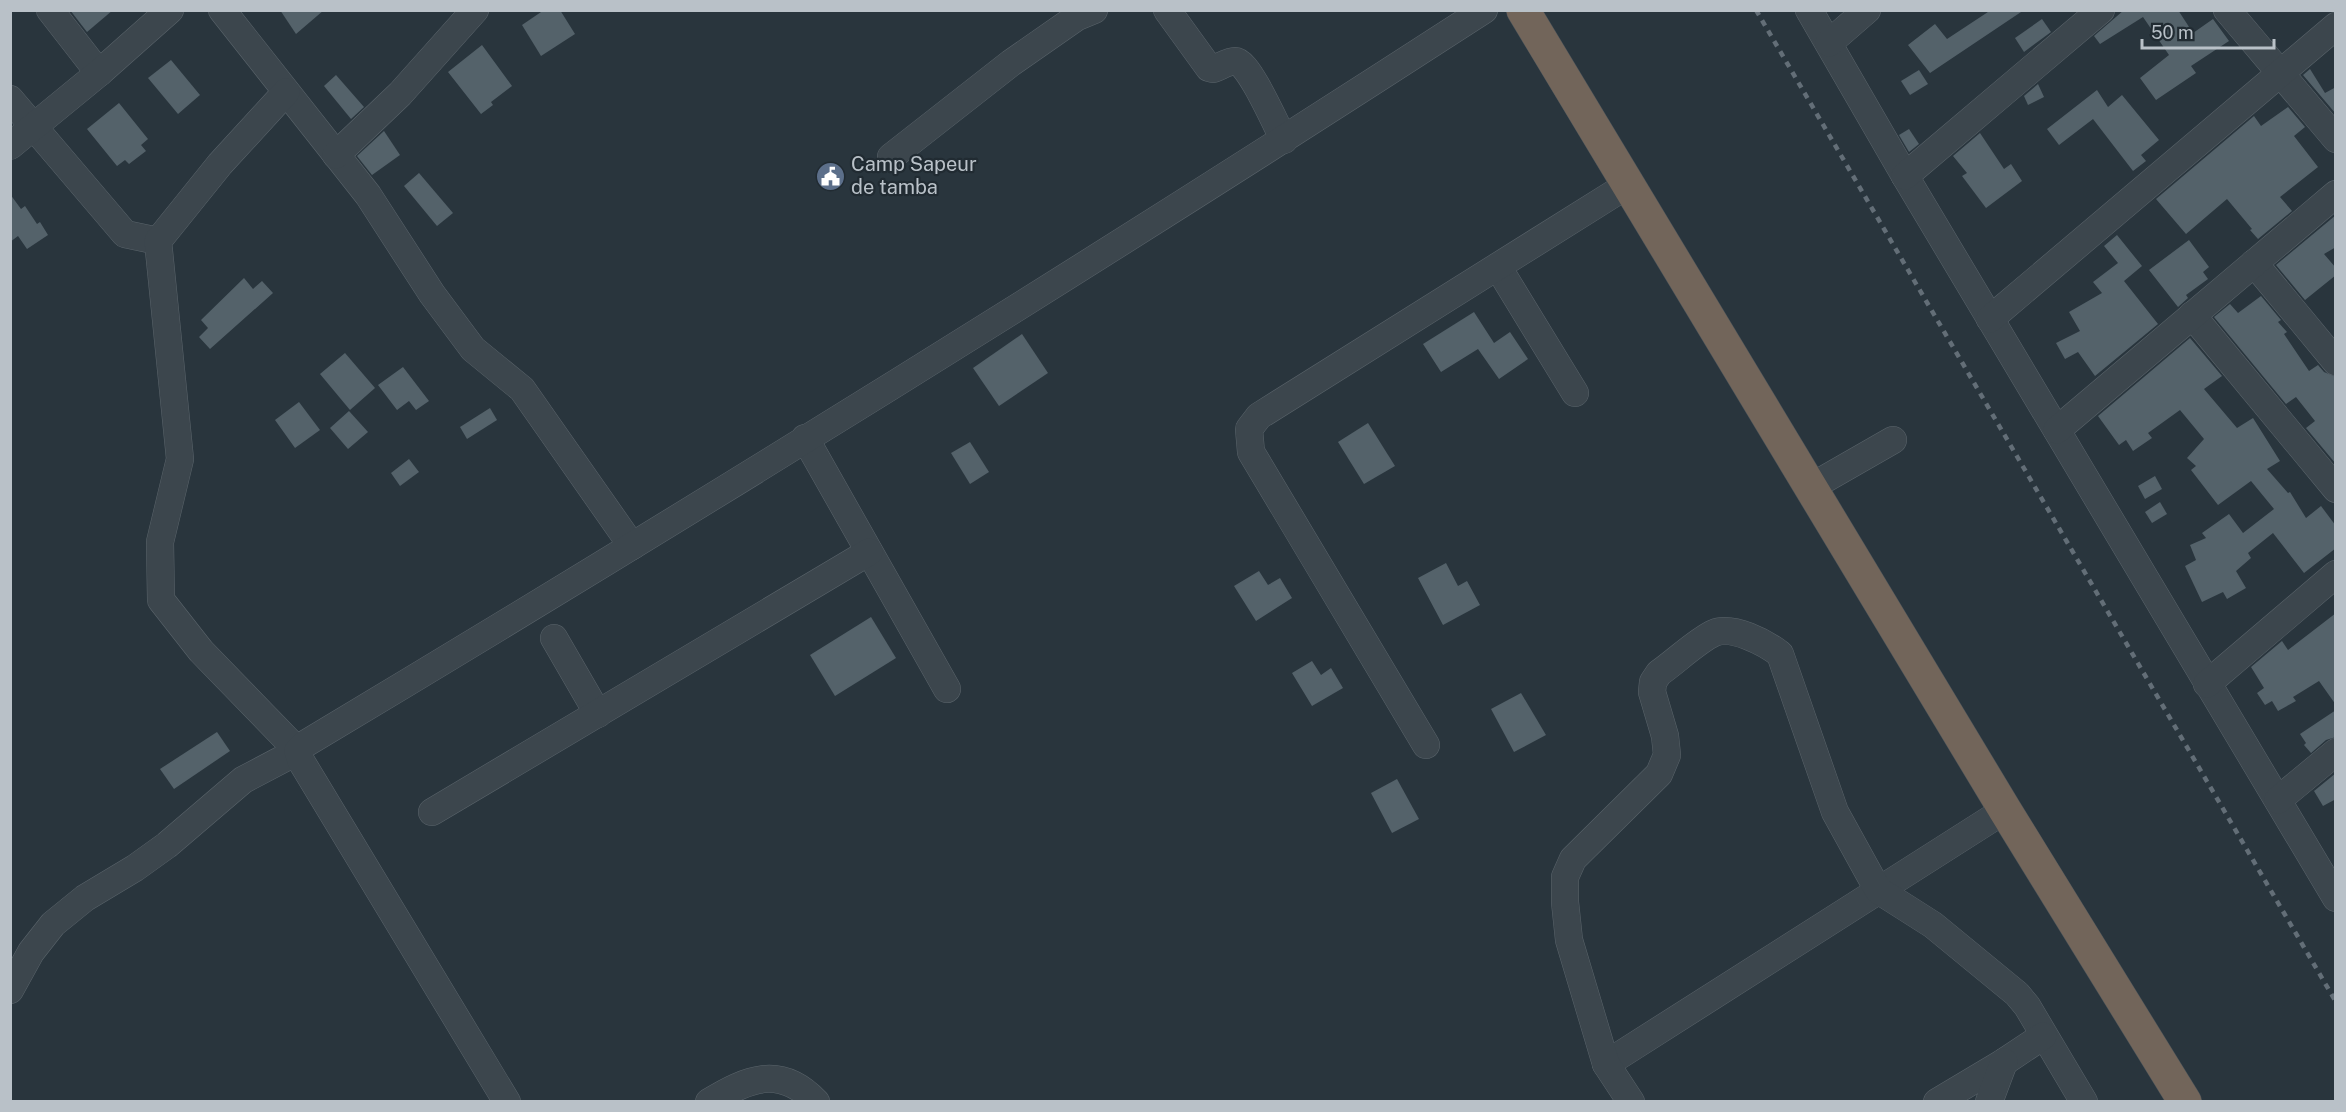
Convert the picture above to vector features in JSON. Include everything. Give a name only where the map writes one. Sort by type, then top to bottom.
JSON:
[{"type":"highway","points":[[1523,10],[2006,810],[2185,1101]]},
{"type":"street","points":[[50,10],[99,73]]},
{"type":"street","points":[[10,146],[99,73],[170,10]]},
{"type":"street","points":[[222,10],[368,195],[432,294],[473,349],[522,389],[632,546]]},
{"type":"street","points":[[336,155],[400,94],[475,10]]},
{"type":"street","points":[[891,157],[1011,63],[1077,17],[1094,10]]},
{"type":"street","points":[[1167,10],[1209,68],[1213,69],[1234,60],[1239,61],[1249,71],[1284,140]]},
{"type":"street","points":[[10,990],[31,952],[53,924],[85,898],[135,868],[167,845],[243,780],[298,751],[305,744],[632,546],[1284,140],[1484,10]]},
{"type":"street","points":[[1809,10],[1905,176],[2336,897]]},
{"type":"street","points":[[1829,43],[1867,10]]},
{"type":"street","points":[[1905,176],[2101,10]]},
{"type":"street","points":[[2227,10],[2336,139]]},
{"type":"street","points":[[1990,319],[2336,26]]},
{"type":"street","points":[[286,92],[220,164],[158,241],[180,459],[160,542],[161,600],[201,651],[298,751],[301,761],[507,1101]]},
{"type":"street","points":[[10,99],[125,234],[158,241]]},
{"type":"street","points":[[1425,745],[1251,452],[1249,429],[1259,416],[1629,184]]},
{"type":"street","points":[[2057,430],[2336,194]]},
{"type":"street","points":[[2254,263],[2336,362]]},
{"type":"street","points":[[1498,267],[1575,393]]},
{"type":"street","points":[[2192,315],[2336,489]]},
{"type":"street","points":[[805,438],[947,690]]},
{"type":"street","points":[[1811,487],[1893,440]]},
{"type":"street","points":[[432,812],[869,552]]},
{"type":"street","points":[[2207,684],[2336,574]]},
{"type":"street","points":[[1631,1101],[1606,1064],[1569,940],[1565,878],[1573,859],[1659,774],[1667,755],[1665,736],[1652,692],[1653,682],[1659,673],[1715,633],[1739,634],[1769,646],[1780,654],[1835,812],[1878,890],[1933,925],[2017,994],[2027,1006],[2084,1101]]},
{"type":"street","points":[[554,638],[598,714]]},
{"type":"street","points":[[2278,800],[2336,752]]},
{"type":"street","points":[[1606,1064],[2006,810]]},
{"type":"street","points":[[1936,1101],[2004,1062],[2043,1036]]},
{"type":"street","points":[[1989,1101],[2004,1062]]},
{"type":"street","points":[[709,1101],[736,1086],[763,1077],[786,1082],[816,1101]]},
{"type":"building","points":[[70,10],[113,10],[87,32]]},
{"type":"building","points":[[280,10],[324,10],[296,34]]},
{"type":"building","points":[[544,10],[560,10],[575,34],[541,56],[522,25]]},
{"type":"building","points":[[1991,10],[2024,10],[1930,73],[1908,45],[1935,24],[1947,39]]},
{"type":"building","points":[[2124,10],[2178,10],[2193,33],[2213,19],[2229,41],[2191,66],[2196,73],[2156,100],[2140,78],[2169,55],[2143,17],[2100,44],[2094,36]]},
{"type":"building","points":[[2042,19],[2051,32],[2024,52],[2015,38]]},
{"type":"building","points":[[482,45],[512,86],[491,102],[493,105],[481,114],[448,72]]},
{"type":"building","points":[[171,60],[200,95],[178,114],[148,78]]},
{"type":"building","points":[[2310,69],[2325,93],[2336,87],[2336,114],[2303,75]]},
{"type":"building","points":[[1919,70],[1928,84],[1910,95],[1901,81]]},
{"type":"building","points":[[336,75],[364,107],[351,119],[324,86]]},
{"type":"building","points":[[2038,84],[2044,97],[2028,105],[2024,96]]},
{"type":"building","points":[[2097,90],[2108,107],[2122,95],[2159,140],[2141,155],[2146,161],[2133,171],[2093,119],[2059,145],[2047,129]]},
{"type":"building","points":[[119,103],[148,139],[141,145],[146,151],[129,164],[125,160],[117,166],[87,129]]},
{"type":"building","points":[[2288,107],[2305,127],[2294,136],[2318,167],[2280,197],[2292,211],[2258,239],[2227,199],[2186,234],[2156,199],[2254,116],[2261,126]]},
{"type":"building","points":[[1909,129],[1919,144],[1909,152],[1899,135]]},
{"type":"building","points":[[384,131],[400,155],[372,175],[357,156]]},
{"type":"building","points":[[1980,133],[2004,169],[2011,164],[2022,181],[1986,208],[1962,176],[1967,173],[1953,156]]},
{"type":"building","points":[[419,173],[453,213],[437,226],[404,186]]},
{"type":"building","points":[[10,194],[21,209],[25,206],[37,224],[40,222],[48,235],[27,249],[18,236],[10,242]]},
{"type":"building","points":[[2336,215],[2336,247],[2324,254],[2336,268],[2336,275],[2305,300],[2276,265]]},
{"type":"building","points":[[2117,235],[2142,266],[2124,281],[2158,324],[2095,376],[2078,352],[2065,359],[2056,343],[2080,331],[2069,312],[2102,293],[2093,282],[2118,263],[2104,246]]},
{"type":"building","points":[[2189,240],[2209,267],[2203,272],[2208,279],[2186,295],[2188,298],[2178,307],[2149,270]]},
{"type":"building","points":[[244,278],[253,289],[262,281],[273,293],[210,349],[199,337],[208,328],[201,320]]},
{"type":"building","points":[[2261,296],[2281,320],[2278,322],[2287,332],[2284,334],[2309,371],[2318,365],[2324,372],[2336,377],[2336,464],[2306,428],[2315,421],[2296,397],[2286,404],[2214,317],[2230,304],[2238,313]]},
{"type":"building","points":[[1474,312],[1494,343],[1510,332],[1528,359],[1499,379],[1478,349],[1441,372],[1423,344]]},
{"type":"building","points":[[1022,334],[1048,373],[999,406],[973,368]]},
{"type":"building","points":[[2190,338],[2222,376],[2204,389],[2237,428],[2253,418],[2280,461],[2267,469],[2288,493],[2290,492],[2306,518],[2321,506],[2336,526],[2336,548],[2304,573],[2273,533],[2248,553],[2251,558],[2236,571],[2246,588],[2227,599],[2223,592],[2202,602],[2185,566],[2196,560],[2190,545],[2206,538],[2202,533],[2229,514],[2243,533],[2274,509],[2251,481],[2218,505],[2191,470],[2196,466],[2187,458],[2204,439],[2180,410],[2148,433],[2152,438],[2133,451],[2126,440],[2119,445],[2098,416]]},
{"type":"building","points":[[345,353],[375,388],[350,410],[320,374]]},
{"type":"building","points":[[403,367],[429,401],[416,410],[409,401],[397,410],[378,385]]},
{"type":"building","points":[[299,402],[320,430],[295,448],[275,420]]},
{"type":"building","points":[[490,408],[497,420],[467,439],[460,427]]},
{"type":"building","points":[[349,411],[368,432],[348,449],[330,428]]},
{"type":"building","points":[[1368,423],[1395,466],[1364,484],[1338,442]]},
{"type":"building","points":[[970,442],[989,472],[970,484],[951,453]]},
{"type":"building","points":[[409,459],[419,472],[400,486],[391,473]]},
{"type":"building","points":[[2155,476],[2162,489],[2145,499],[2138,486]]},
{"type":"building","points":[[2160,502],[2167,514],[2152,523],[2145,512]]},
{"type":"building","points":[[1446,563],[1458,586],[1467,581],[1480,605],[1443,625],[1418,578]]},
{"type":"building","points":[[1259,571],[1268,585],[1280,578],[1292,598],[1256,621],[1234,586]]},
{"type":"building","points":[[2336,613],[2336,705],[2319,681],[2293,697],[2296,701],[2278,711],[2272,701],[2265,705],[2257,693],[2264,688],[2251,667],[2282,641],[2288,650]]},
{"type":"building","points":[[871,617],[896,658],[835,696],[810,655]]},
{"type":"building","points":[[1312,661],[1321,675],[1331,668],[1343,688],[1312,706],[1292,673]]},
{"type":"building","points":[[1521,693],[1546,735],[1514,752],[1491,709]]},
{"type":"building","points":[[2336,710],[2336,737],[2326,740],[2311,753],[2304,745],[2306,743],[2300,734]]},
{"type":"building","points":[[217,732],[230,751],[174,789],[160,769]]},
{"type":"building","points":[[2336,773],[2336,799],[2323,806],[2314,791]]},
{"type":"building","points":[[1397,779],[1419,819],[1392,833],[1371,793]]},
{"type":"railway","points":[[1756,10],[2336,1002]]},
{"type":"place","name":"Camp Sapeur de tamba","points":[[830,176]]}]
